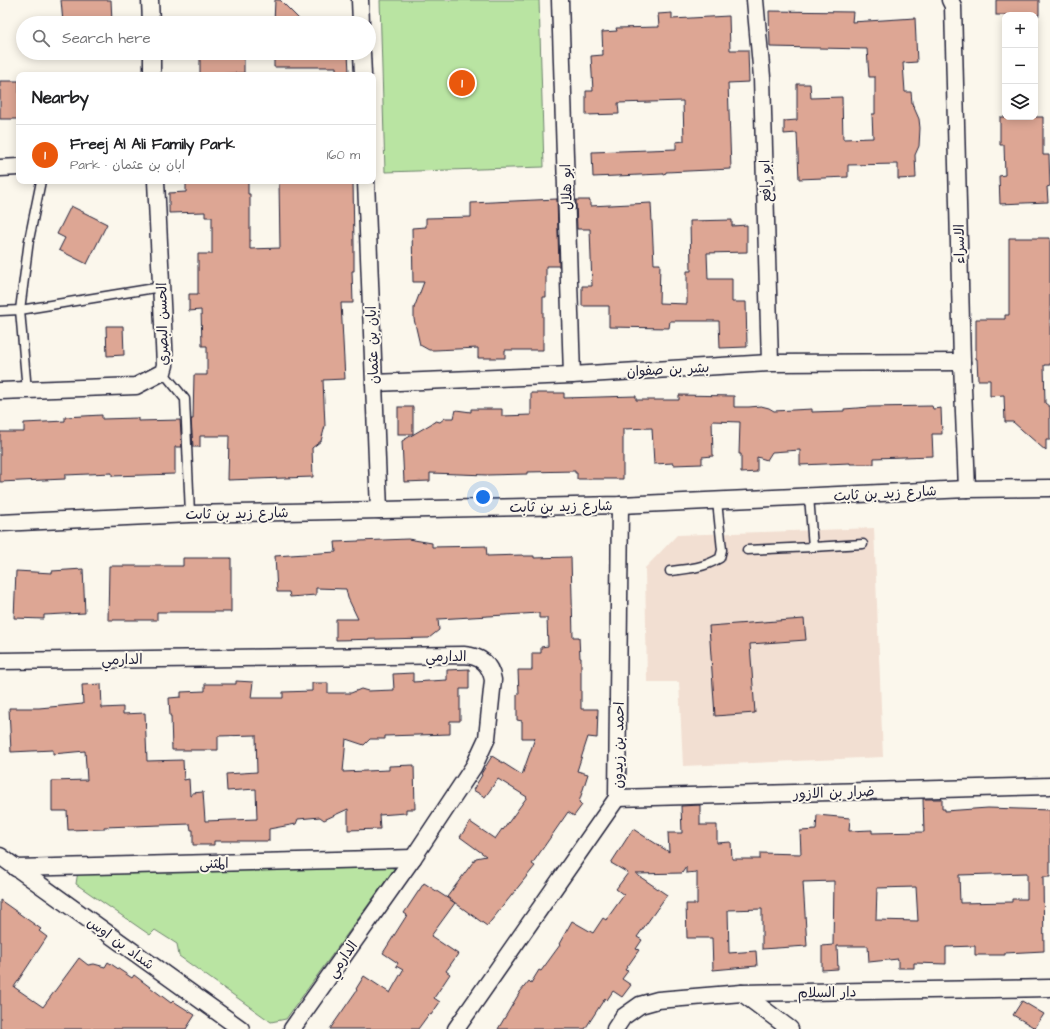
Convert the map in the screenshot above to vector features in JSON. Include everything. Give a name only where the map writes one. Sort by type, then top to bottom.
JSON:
[{"type":"street","points":[[150,0],[151,16]]},
{"type":"street","points":[[360,0],[361,16]]},
{"type":"street","name":"ابو هلال","points":[[560,0],[572,375]]},
{"type":"street","name":"ابو رافع","points":[[755,0],[762,77],[770,363]]},
{"type":"street","name":"الاسراء","points":[[950,0],[953,6],[962,362],[967,489]]},
{"type":"street","points":[[152,60],[152,72]]},
{"type":"street","points":[[362,60],[363,72]]},
{"type":"street","points":[[0,168],[16,167]]},
{"type":"street","name":"الحسن البصري","points":[[0,391],[136,386],[163,372],[165,365],[156,184]]},
{"type":"street","name":"ابان بن عثمان","points":[[366,184],[379,510]]},
{"type":"street","name":"بشر بن صفوان","points":[[374,383],[572,375],[770,363],[962,362]]},
{"type":"street","name":"شارع زيد بن ثابت","points":[[0,523],[190,514],[620,505],[967,489],[1050,488]]},
{"type":"street","name":"احمد بن زيدون","points":[[456,1029],[617,798],[620,505]]},
{"type":"street","name":"الدارمي","points":[[0,661],[464,655],[480,658],[487,664],[492,672],[494,680],[488,738],[474,766],[413,858],[292,1029]]},
{"type":"street","name":"ضرار بن الازور","points":[[617,798],[1050,786]]},
{"type":"street","name":"شداد بن اوس","points":[[0,856],[242,1029]]},
{"type":"street","name":"المثنى","points":[[16,868],[413,858]]},
{"type":"street","name":"دار السلام","points":[[615,1029],[623,1017],[640,1005],[658,1000],[742,993],[1050,988]]},
{"type":"street","points":[[742,993],[790,1029]]},
{"type":"lane","points":[[27,390],[20,310],[29,240],[40,184]]},
{"type":"lane","points":[[0,311],[20,310],[161,287]]},
{"type":"lane","points":[[163,372],[185,399],[190,514]]},
{"type":"lane","points":[[809,496],[812,547]]},
{"type":"lane","points":[[670,570],[692,569],[709,564],[720,558],[722,550],[717,501]]},
{"type":"lane","points":[[747,550],[863,544]]},
{"type":"shaded area","points":[[874,528],[883,757],[683,766],[679,682],[647,682],[645,568],[677,535]]},
{"type":"green space","points":[[380,0],[539,0],[544,167],[385,172]]},
{"type":"green space","points":[[384,863],[394,869],[286,1019],[271,1022],[179,956],[177,944],[155,930],[150,935],[76,884],[78,871]]},
{"type":"building","points":[[61,0],[111,0],[112,16],[62,16]]},
{"type":"building","points":[[275,0],[280,0],[296,16],[274,16]]},
{"type":"building","points":[[996,0],[1039,0],[1039,15],[1038,12],[1002,12],[1002,15],[996,15]]},
{"type":"building","points":[[769,11],[853,12],[852,22],[915,18],[917,62],[903,63],[905,92],[911,92],[912,103],[919,119],[919,146],[915,155],[916,178],[898,179],[898,164],[848,165],[848,177],[799,179],[797,133],[784,134],[784,121],[797,120],[797,84],[810,84],[811,98],[842,97],[843,139],[873,138],[872,114],[875,114],[875,77],[869,77],[867,49],[770,47]]},
{"type":"building","points":[[672,13],[672,19],[729,16],[730,50],[748,50],[749,82],[728,83],[731,169],[593,177],[592,152],[676,149],[676,142],[684,141],[683,101],[618,103],[619,114],[586,115],[586,91],[593,91],[591,56],[603,55],[602,32],[617,31],[616,28],[659,27],[658,14]]},
{"type":"building","points":[[200,60],[244,60],[244,72],[200,72]]},
{"type":"building","points":[[274,60],[348,60],[349,72],[336,72],[336,67],[274,67]]},
{"type":"building","points":[[0,81],[16,81],[16,119],[0,119]]},
{"type":"building","points":[[1000,117],[1002,117],[1002,120],[1038,120],[1038,117],[1043,117],[1043,155],[1049,155],[1050,186],[1047,187],[1048,202],[1000,204],[999,176],[1005,175],[1004,145],[1000,145]]},
{"type":"building","points":[[186,184],[248,184],[248,194],[250,194],[250,249],[280,248],[279,184],[353,184],[353,303],[341,303],[345,379],[323,380],[325,426],[321,441],[312,448],[313,477],[228,480],[229,436],[200,436],[200,447],[193,447],[191,419],[193,419],[194,375],[207,375],[207,346],[202,346],[201,310],[189,311],[189,294],[198,294],[198,254],[212,254],[212,217],[205,217],[205,212],[169,213],[169,193],[186,192]]},
{"type":"building","points":[[557,199],[559,266],[546,266],[546,297],[543,297],[543,350],[505,350],[505,358],[478,358],[478,348],[429,350],[420,345],[414,319],[414,308],[424,282],[413,282],[412,228],[426,227],[426,218],[471,217],[471,203]]},
{"type":"building","points":[[576,200],[590,200],[590,206],[651,203],[654,264],[660,264],[659,303],[687,304],[687,271],[691,271],[690,221],[732,220],[732,226],[747,225],[747,252],[707,253],[708,279],[732,279],[732,302],[746,302],[747,347],[720,348],[719,321],[670,321],[669,328],[609,327],[609,306],[582,306],[582,286],[592,286],[590,229],[577,229]]},
{"type":"building","points":[[71,206],[107,224],[87,264],[59,250],[65,238],[57,234]]},
{"type":"building","points":[[1009,238],[1050,238],[1050,365],[1044,365],[1045,403],[1050,407],[1050,440],[1046,440],[1046,451],[1013,422],[1005,422],[1004,395],[990,396],[990,380],[978,380],[976,359],[976,319],[1005,319],[1005,315],[1009,315]]},
{"type":"building","points":[[106,326],[123,326],[124,355],[107,356]]},
{"type":"building","points":[[531,393],[564,393],[564,398],[636,396],[636,400],[679,400],[679,395],[734,396],[734,407],[761,406],[774,411],[812,409],[812,412],[844,411],[844,409],[870,407],[932,406],[933,409],[941,408],[942,434],[932,434],[933,456],[874,458],[874,464],[850,463],[800,465],[800,450],[772,452],[767,460],[757,457],[757,472],[741,473],[741,454],[739,454],[740,422],[712,421],[713,456],[702,457],[702,464],[654,464],[652,428],[623,429],[623,479],[577,479],[577,473],[575,473],[575,471],[487,475],[430,473],[430,481],[404,482],[402,441],[436,421],[440,422],[445,418],[454,418],[456,410],[471,412],[471,409],[502,409],[502,416],[531,415]]},
{"type":"building","points":[[398,407],[413,407],[413,434],[398,434]]},
{"type":"building","points":[[102,415],[102,419],[138,418],[138,421],[180,420],[182,447],[175,447],[175,474],[112,476],[112,473],[65,475],[65,479],[0,482],[0,432],[24,432],[24,423],[65,421],[65,417]]},
{"type":"building","points":[[408,539],[432,543],[432,547],[486,546],[487,556],[523,555],[534,556],[534,558],[571,557],[573,637],[579,637],[581,658],[581,709],[598,709],[597,738],[588,737],[577,771],[588,774],[579,802],[582,805],[574,816],[568,812],[532,864],[535,866],[487,926],[447,897],[476,858],[486,856],[460,837],[470,822],[495,839],[527,797],[498,779],[485,797],[473,790],[492,756],[522,775],[535,738],[522,738],[522,721],[517,720],[517,695],[519,694],[518,670],[532,670],[532,653],[541,653],[541,647],[548,646],[547,618],[539,618],[539,613],[438,619],[439,630],[429,638],[336,640],[336,619],[358,619],[348,598],[346,589],[316,588],[316,595],[290,597],[289,592],[277,592],[275,556],[336,552],[335,542]]},
{"type":"building","points":[[183,558],[231,558],[231,612],[157,612],[157,620],[108,620],[109,566],[183,566]]},
{"type":"building","points":[[83,569],[85,613],[44,615],[44,619],[14,618],[16,571],[52,573],[52,571]]},
{"type":"building","points":[[804,619],[806,640],[750,644],[755,713],[715,716],[709,626]]},
{"type":"building","points":[[469,669],[469,689],[460,689],[460,721],[450,721],[450,734],[385,736],[385,739],[370,739],[364,745],[346,739],[343,772],[389,770],[389,766],[414,765],[415,809],[406,809],[406,813],[379,815],[380,829],[348,830],[348,809],[324,820],[320,817],[298,819],[296,824],[269,829],[269,841],[214,841],[214,845],[193,845],[193,830],[191,830],[190,824],[104,827],[104,829],[68,830],[67,811],[52,811],[52,781],[87,780],[85,751],[53,754],[53,750],[11,752],[9,708],[39,708],[83,704],[82,685],[101,684],[102,708],[123,707],[123,714],[145,713],[147,761],[183,760],[184,780],[189,779],[190,796],[192,793],[203,792],[205,821],[257,819],[256,789],[227,791],[226,774],[257,772],[256,735],[218,736],[218,750],[172,750],[169,698],[181,697],[181,692],[205,691],[205,684],[236,684],[236,681],[253,682],[251,698],[283,698],[283,692],[312,691],[312,683],[328,683],[328,693],[351,693],[361,689],[368,691],[394,690],[393,674],[413,673],[413,682],[447,680],[447,670]]},
{"type":"building","points":[[923,799],[942,799],[942,809],[945,809],[945,811],[988,808],[1050,810],[1050,877],[1043,877],[1044,951],[1005,953],[1005,955],[975,955],[975,946],[946,947],[946,964],[914,963],[914,968],[898,968],[898,959],[869,962],[868,946],[837,946],[838,969],[822,970],[822,946],[833,945],[834,881],[803,882],[807,946],[762,949],[762,909],[728,910],[729,953],[756,951],[757,966],[713,970],[712,938],[687,938],[686,904],[697,904],[697,872],[686,873],[686,867],[682,873],[636,874],[667,895],[637,937],[642,940],[636,949],[639,950],[625,970],[628,971],[622,979],[631,985],[622,997],[613,991],[607,1000],[605,998],[585,1029],[498,1029],[520,992],[529,981],[531,983],[539,970],[541,971],[560,945],[559,944],[572,921],[593,933],[603,918],[606,920],[624,895],[616,889],[628,873],[611,863],[633,829],[669,852],[668,833],[682,833],[681,806],[700,805],[700,825],[717,825],[717,843],[731,842],[732,859],[760,859],[760,853],[801,854],[800,831],[816,830],[817,815],[850,818],[849,831],[872,830],[872,833],[924,832]],"holes":[[[1027,873],[1027,899],[1012,899],[1012,902],[960,903],[959,875]],[[916,887],[918,921],[876,920],[877,888]]]},
{"type":"building","points":[[424,883],[455,903],[431,936],[458,954],[446,971],[450,974],[434,998],[440,1002],[431,1015],[429,1014],[418,1029],[330,1029],[357,990],[356,989],[364,976],[390,993],[403,970],[396,966],[398,963],[383,953],[407,915],[404,913]]},
{"type":"building","points":[[0,900],[41,929],[39,931],[47,937],[14,987],[43,1007],[79,958],[88,965],[94,964],[105,967],[108,962],[132,978],[134,975],[171,1003],[173,1001],[195,1015],[186,1029],[0,1029]]},
{"type":"building","points":[[1022,1001],[1044,1014],[1035,1028],[1013,1015]]},
{"type":"place","name":"Freej Al Ali Family Park","points":[[462,83]]}]
